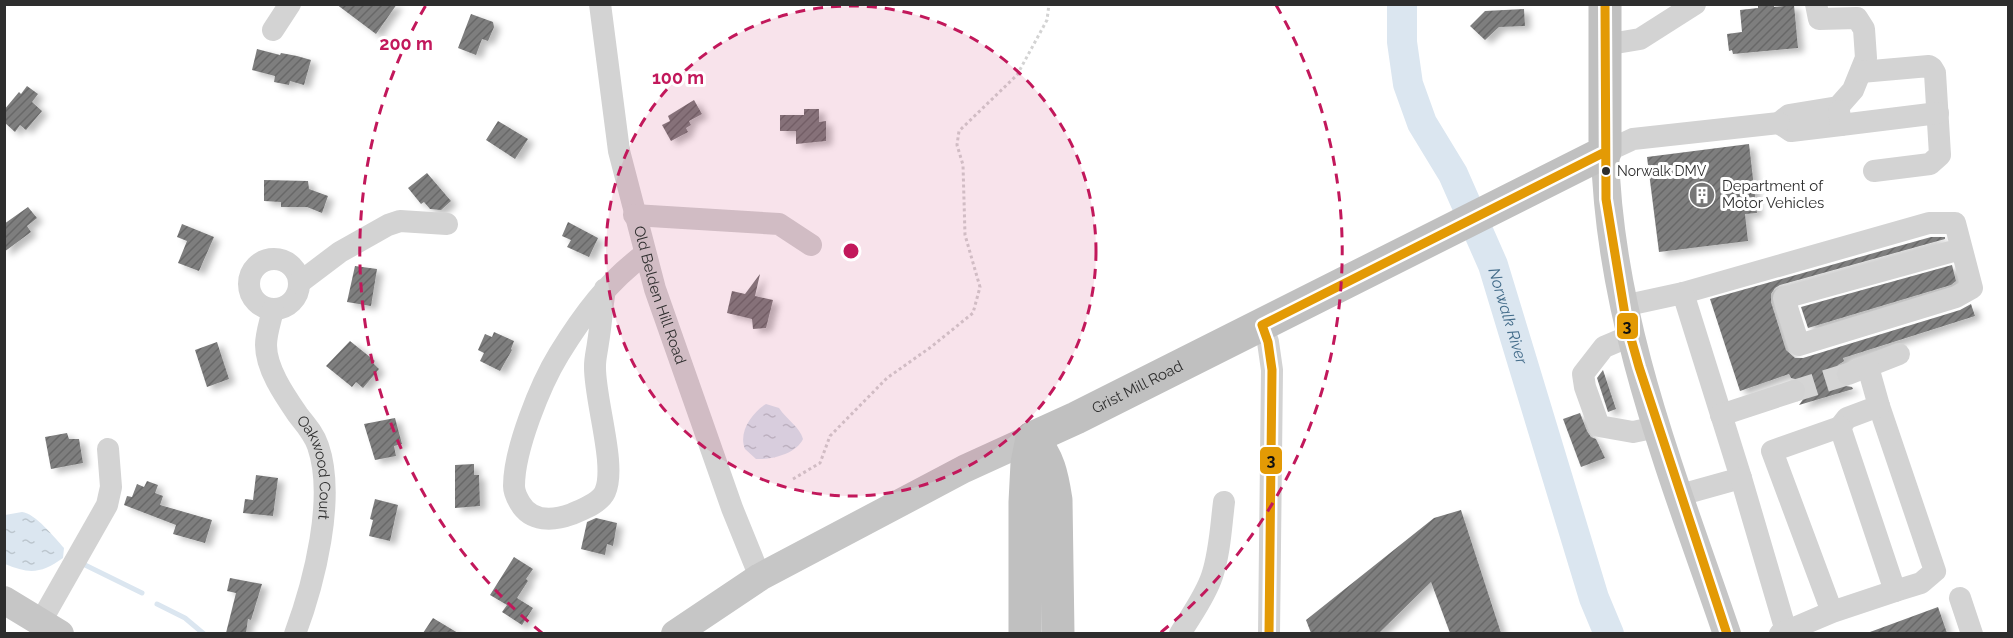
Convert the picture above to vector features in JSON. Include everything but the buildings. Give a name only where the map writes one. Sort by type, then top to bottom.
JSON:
[{"type":"highway","points":[[1605,4],[1605,152]]},
{"type":"highway","name":"Grist Mill Road","points":[[1032,438],[1605,152]]},
{"type":"highway","points":[[1025,633],[1025,502],[1027,464],[1032,438]]},
{"type":"highway","points":[[1032,438],[1049,464],[1056,500],[1058,633]]},
{"type":"main road","points":[[1605,152],[1606,199],[1630,336],[1680,495],[1727,633]]},
{"type":"main road","name":"Grist Mill Road","points":[[675,633],[760,577],[964,469],[1032,438]]},
{"type":"main road","points":[[4,600],[50,628]]},
{"type":"street","points":[[273,30],[290,4]]},
{"type":"street","name":"Old Belden Hill Road","points":[[600,4],[619,151],[634,215],[655,289],[732,508],[760,577]]},
{"type":"street","points":[[1604,45],[1640,39],[1695,4]]},
{"type":"street","points":[[1816,4],[1820,19],[1857,18],[1864,29],[1864,65],[1840,116]]},
{"type":"street","points":[[1864,65],[1929,66],[1935,73],[1940,155],[1937,160],[1930,164],[1874,171]]},
{"type":"street","points":[[1605,152],[1633,139],[1779,123],[1789,115],[1938,113]]},
{"type":"street","points":[[634,215],[780,224],[811,245]]},
{"type":"street","points":[[299,283],[340,252],[388,225],[400,221],[447,224]]},
{"type":"street","points":[[1623,306],[1683,293],[1929,223],[1955,223],[1972,288],[1956,297],[1799,345],[1784,298],[1961,249]]},
{"type":"street","points":[[605,289],[595,364],[596,387],[609,476],[605,493],[596,503],[571,514],[548,520],[531,516],[524,511],[514,489],[521,445],[539,396],[558,356],[605,289],[622,271],[645,254]]},
{"type":"street","points":[[276,259],[292,267],[299,283],[298,291],[289,304],[273,309],[264,307],[252,296],[249,278],[259,264],[276,259]]},
{"type":"street","points":[[1683,293],[1741,478],[1783,632],[1832,612],[1921,583],[1935,571],[1879,406],[1858,370],[1899,354]]},
{"type":"street","name":"Oakwood Court","points":[[273,309],[266,346],[271,368],[289,400],[310,429],[322,460],[324,495],[320,538],[314,575],[295,633]]},
{"type":"street","points":[[1262,325],[1270,351],[1272,370],[1269,633]]},
{"type":"street","points":[[1630,336],[1604,346],[1583,374],[1585,387],[1599,426],[1633,432],[1658,427]]},
{"type":"street","points":[[1721,415],[1794,391]]},
{"type":"street","points":[[1832,612],[1772,451],[1840,427],[1847,418],[1879,406]]},
{"type":"street","points":[[1840,427],[1895,591]]},
{"type":"street","points":[[50,628],[76,560],[107,506],[111,487],[108,449]]},
{"type":"street","points":[[1680,495],[1741,478]]},
{"type":"street","points":[[1180,633],[1212,576],[1219,547],[1224,502]]},
{"type":"street","points":[[1959,598],[1972,633]]},
{"type":"path","points":[[793,479],[820,463],[830,436],[887,378],[973,313],[980,287],[965,235],[963,165],[957,145],[959,131],[1017,75],[1047,20],[1049,4]]},
{"type":"water","points":[[766,404],[779,408],[803,439],[795,449],[783,455],[756,459],[745,449],[743,436],[751,418]]},
{"type":"water","points":[[22,512],[39,521],[64,548],[63,558],[48,567],[35,571],[21,570],[5,564],[5,515]]},
{"type":"waterway","name":"Norwalk River","points":[[1402,4],[1402,42],[1408,84],[1422,123],[1453,174],[1493,265],[1594,598],[1609,634]]},
{"type":"waterway","points":[[81,563],[142,593]]},
{"type":"waterway","points":[[157,604],[185,618],[204,634]]},
{"type":"tunnel","points":[[1794,391],[1848,374]]},
{"type":"transit line","name":"3","points":[[1605,4],[1606,199],[1626,321],[1727,634]]},
{"type":"transit line","name":"3","points":[[1269,634],[1272,370],[1268,342],[1262,325],[1605,152]]},
{"type":"place","name":"Norwalk DMV","points":[[1606,171]]},
{"type":"place","name":"Department of Motor Vehicles","points":[[1702,195]]}]
